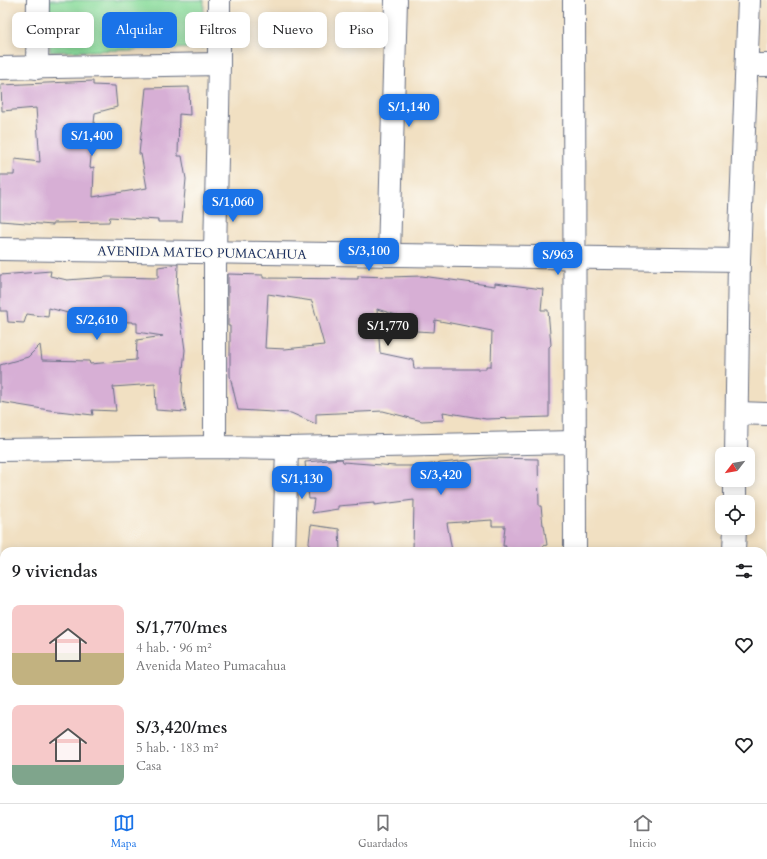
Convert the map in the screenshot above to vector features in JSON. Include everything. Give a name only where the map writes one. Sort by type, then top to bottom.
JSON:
[{"type":"street","points":[[37,68],[38,0]]},
{"type":"street","points":[[215,446],[215,252],[219,0]]},
{"type":"street","points":[[389,255],[396,0]]},
{"type":"street","points":[[574,0],[575,547]]},
{"type":"street","points":[[736,447],[739,260],[757,65],[749,0]]},
{"type":"street","points":[[0,68],[219,64]]},
{"type":"street","name":"AVENIDA MATEO PUMACAHUA","points":[[0,249],[739,260]]},
{"type":"street","points":[[737,413],[767,414]]},
{"type":"street","points":[[0,450],[215,446],[286,448],[575,442]]},
{"type":"street","points":[[284,547],[286,448]]},
{"type":"street","points":[[734,547],[735,535]]},
{"type":"green space","points":[[49,0],[204,0],[204,12],[185,12],[185,48],[203,48],[50,52],[50,48],[94,48],[94,12],[49,12]]},
{"type":"building","points":[[93,81],[93,85],[115,86],[117,107],[95,113],[90,168],[94,167],[93,197],[147,188],[141,154],[139,154],[146,88],[189,87],[190,115],[179,114],[178,156],[182,156],[186,179],[182,222],[158,222],[158,220],[110,217],[109,222],[53,223],[53,225],[0,221],[0,175],[14,175],[15,159],[40,162],[36,108],[2,111],[1,85]]},
{"type":"building","points":[[178,264],[177,292],[185,350],[182,390],[186,412],[156,410],[155,384],[113,387],[116,411],[92,410],[93,415],[0,402],[0,365],[28,357],[40,345],[42,360],[89,361],[90,364],[136,360],[137,340],[163,336],[137,332],[137,323],[133,322],[98,321],[49,308],[48,317],[27,314],[24,323],[8,322],[7,311],[0,311],[0,275],[51,271],[50,276],[67,280],[108,277],[158,278],[158,267]]},
{"type":"building","points":[[228,274],[263,275],[263,278],[358,279],[358,276],[422,276],[495,286],[495,283],[543,289],[541,310],[548,310],[551,345],[549,347],[549,417],[486,419],[443,412],[444,420],[422,421],[383,411],[316,414],[316,424],[291,413],[238,410],[230,376],[230,326],[228,326]],"holes":[[[268,294],[312,301],[324,345],[285,349],[265,348]],[[377,309],[416,321],[416,331],[434,332],[435,320],[492,331],[491,366],[486,366],[486,369],[414,369],[413,360],[380,353]]]},
{"type":"building","points":[[489,458],[538,459],[539,506],[541,506],[547,545],[543,547],[503,546],[505,526],[492,526],[492,520],[447,523],[451,547],[413,547],[414,500],[374,505],[374,503],[338,506],[338,509],[312,513],[314,499],[309,499],[305,462],[342,459],[343,462],[413,466]]},
{"type":"building","points":[[311,525],[339,529],[340,547],[308,547]]}]
